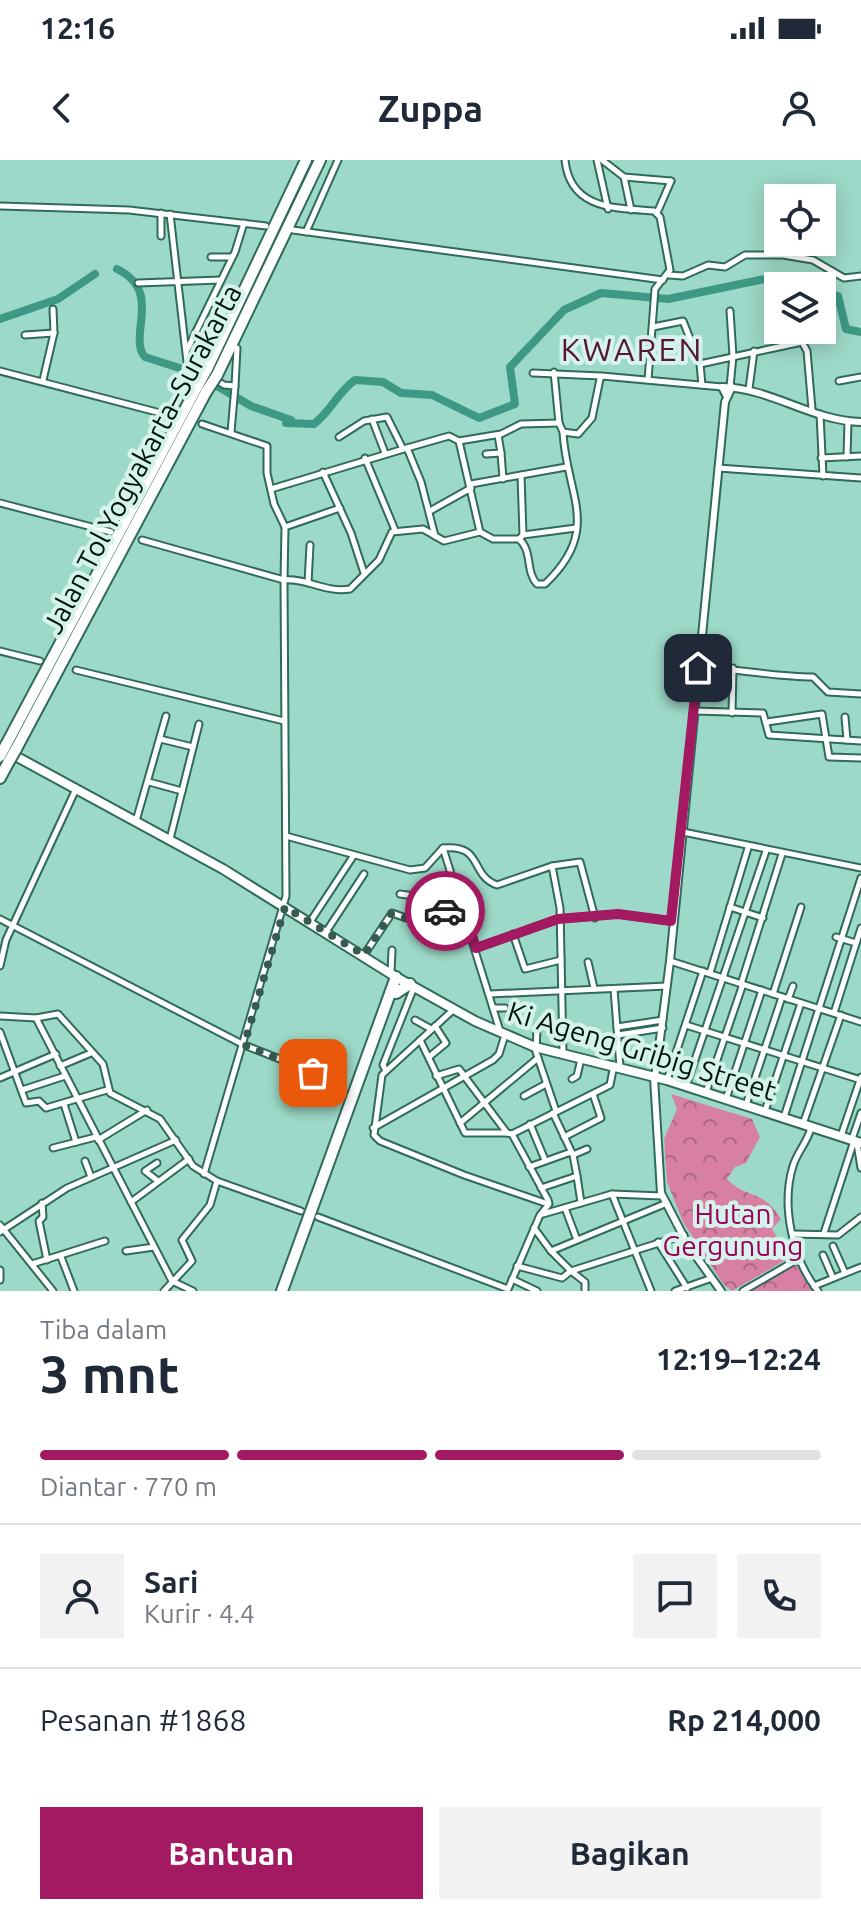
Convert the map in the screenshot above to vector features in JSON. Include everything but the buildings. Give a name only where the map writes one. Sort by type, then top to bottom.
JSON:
[{"type":"highway","name":"Jalan Tol Yogyakarta–Surakarta","points":[[0,778],[7,747],[202,389],[207,369],[306,160]]},
{"type":"highway","name":"Jalan Tol Yogyakarta–Surakarta","points":[[202,389],[217,375],[320,160]]},
{"type":"highway","points":[[282,1291],[394,991],[402,980]]},
{"type":"highway","points":[[289,1291],[394,991],[402,980]]},
{"type":"main road","name":"Ki Ageng Gribig Street","points":[[7,747],[76,789],[170,839],[453,1010],[535,1047],[617,1066],[655,1080],[667,1080],[856,1142]]},
{"type":"street","points":[[306,232],[338,160]]},
{"type":"street","points":[[565,160],[573,184],[592,202],[608,209],[657,213]]},
{"type":"street","points":[[600,160],[608,209]]},
{"type":"street","points":[[600,160],[624,177],[672,180],[657,213],[669,275]]},
{"type":"street","points":[[624,177],[631,210]]},
{"type":"street","points":[[0,206],[161,213],[266,226]]},
{"type":"street","points":[[161,213],[161,236]]},
{"type":"street","points":[[170,214],[189,366],[235,389]]},
{"type":"street","points":[[236,221],[237,244]]},
{"type":"street","points":[[187,351],[232,257],[244,223]]},
{"type":"street","points":[[293,230],[663,280]]},
{"type":"street","points":[[648,380],[654,295],[669,275],[683,276],[708,265],[725,267],[745,255],[783,255],[816,262],[844,278],[861,276]]},
{"type":"street","points":[[211,257],[232,257]]},
{"type":"street","points":[[138,283],[221,279]]},
{"type":"street","points":[[43,380],[54,333],[53,309]]},
{"type":"street","points":[[721,1291],[662,1196],[655,1080],[670,961],[671,921],[718,468],[733,356],[730,311]]},
{"type":"street","points":[[653,327],[683,321],[700,364],[702,385]]},
{"type":"street","points":[[25,335],[54,333]]},
{"type":"street","points":[[700,364],[790,344]]},
{"type":"street","points":[[802,344],[807,351],[812,409]]},
{"type":"street","points":[[231,432],[237,348]]},
{"type":"street","points":[[749,389],[754,351]]},
{"type":"street","points":[[0,371],[168,415]]},
{"type":"street","points":[[521,475],[521,537],[526,545],[531,576],[543,585],[568,556],[575,542],[580,510],[566,467],[554,372]]},
{"type":"street","points":[[533,373],[554,372],[749,389],[820,414],[861,422]]},
{"type":"street","points":[[271,489],[365,458],[449,436],[460,443],[498,436],[521,424],[562,428],[576,435],[592,418],[602,376]]},
{"type":"street","points":[[839,381],[861,377]]},
{"type":"street","points":[[820,414],[823,476]]},
{"type":"street","points":[[339,437],[372,419],[388,417],[417,471],[435,537]]},
{"type":"street","points":[[372,419],[385,453]]},
{"type":"street","points":[[847,457],[848,421]]},
{"type":"street","points":[[202,424],[267,446],[275,510],[285,527],[286,836],[285,907],[204,1174]]},
{"type":"street","points":[[498,436],[503,479]]},
{"type":"street","points":[[460,443],[480,532]]},
{"type":"street","points":[[486,454],[501,453]]},
{"type":"street","points":[[821,458],[861,456]]},
{"type":"street","points":[[365,458],[395,530]]},
{"type":"street","points":[[430,511],[471,486],[566,467]]},
{"type":"street","points":[[718,468],[861,478]]},
{"type":"street","points":[[323,472],[364,573]]},
{"type":"street","points":[[0,503],[111,532]]},
{"type":"street","points":[[285,527],[340,508]]},
{"type":"street","points":[[395,530],[423,529],[447,541],[480,532],[493,539],[576,528]]},
{"type":"street","points":[[142,540],[284,580],[308,583],[320,589],[348,590],[379,560],[395,530]]},
{"type":"street","points":[[308,583],[310,545]]},
{"type":"street","points":[[0,651],[40,661]]},
{"type":"street","points":[[698,668],[733,668],[782,677],[813,677],[828,692],[861,694]]},
{"type":"street","points":[[732,713],[733,668]]},
{"type":"street","points":[[76,670],[285,722]]},
{"type":"street","points":[[693,710],[763,713],[769,735],[861,741]]},
{"type":"street","points":[[767,722],[822,714],[831,757],[861,758]]},
{"type":"street","points":[[136,822],[166,716]]},
{"type":"street","points":[[845,717],[847,740]]},
{"type":"street","points":[[170,839],[199,724]]},
{"type":"street","points":[[160,739],[193,747]]},
{"type":"street","points":[[149,782],[182,791]]},
{"type":"street","points":[[0,966],[15,923],[76,789]]},
{"type":"street","points":[[682,832],[748,848],[861,868]]},
{"type":"street","points":[[286,836],[387,866],[421,870],[443,848],[467,850],[494,884],[552,866],[582,864],[595,918]]},
{"type":"street","points":[[372,1128],[497,1057],[503,1033],[443,848]]},
{"type":"street","points":[[667,1080],[730,907],[748,848]]},
{"type":"street","points":[[686,1086],[766,851]]},
{"type":"street","points":[[706,1092],[782,854]]},
{"type":"street","points":[[310,922],[354,855]]},
{"type":"street","points":[[552,866],[559,899],[563,1054]]},
{"type":"street","points":[[326,932],[364,874]]},
{"type":"street","points":[[784,1118],[821,1009],[839,938],[861,878]]},
{"type":"street","points":[[400,894],[421,897],[456,881]]},
{"type":"street","points":[[364,955],[392,913],[406,918],[463,907]]},
{"type":"street","points":[[730,907],[763,918]]},
{"type":"street","points":[[773,994],[801,907]]},
{"type":"street","points":[[476,948],[558,919],[618,914],[671,921]]},
{"type":"street","points":[[0,919],[15,923],[244,1045],[336,1081]]},
{"type":"street","points":[[861,928],[807,1126],[805,1148],[796,1158],[788,1186],[793,1234],[800,1258],[816,1288],[861,1268]]},
{"type":"street","points":[[513,934],[525,969],[561,960]]},
{"type":"street","points":[[839,938],[856,943]]},
{"type":"street","points":[[386,1071],[383,1065],[402,980],[392,950]]},
{"type":"street","points":[[670,961],[861,1022]]},
{"type":"street","points":[[588,962],[594,988]]},
{"type":"street","points":[[490,994],[667,986]]},
{"type":"street","points":[[746,1106],[764,1050],[793,986]]},
{"type":"street","points":[[420,1040],[465,1133],[510,1133],[611,1083],[617,1066],[618,1035],[614,989]]},
{"type":"street","points":[[726,1099],[762,990]]},
{"type":"street","points":[[765,1112],[801,1003]]},
{"type":"street","points":[[493,1008],[505,1008]]},
{"type":"street","points":[[453,1010],[386,1071],[376,1097],[372,1128],[380,1141],[464,1175],[549,1204]]},
{"type":"street","points":[[0,1016],[36,1018],[58,1014],[104,1066],[107,1090],[117,1100],[147,1110],[163,1122],[189,1159],[204,1174],[301,1211]]},
{"type":"street","points":[[36,1018],[172,1281],[193,1291]]},
{"type":"street","points":[[415,1020],[433,1027],[447,1042],[429,1057]]},
{"type":"street","points":[[617,1027],[663,1024]]},
{"type":"street","points":[[618,1035],[663,1024]]},
{"type":"street","points":[[686,1025],[861,1079],[841,1137]]},
{"type":"street","points":[[537,1028],[535,1047],[554,1112],[572,1153],[581,1203]]},
{"type":"street","points":[[0,1032],[27,1103],[39,1101],[44,1108],[107,1090]]},
{"type":"street","points":[[60,1066],[91,1053]]},
{"type":"street","points":[[0,1078],[56,1054]]},
{"type":"street","points":[[460,1123],[538,1058]]},
{"type":"street","points":[[572,1079],[577,1076],[581,1058]]},
{"type":"street","points":[[436,1076],[458,1069],[483,1104],[510,1133],[549,1204]]},
{"type":"street","points":[[22,1090],[65,1076]]},
{"type":"street","points":[[524,1096],[546,1084]]},
{"type":"street","points":[[564,1137],[601,1118],[592,1094]]},
{"type":"street","points":[[64,1104],[76,1142]]},
{"type":"street","points":[[53,1148],[97,1138],[147,1110]]},
{"type":"street","points":[[824,1233],[856,1142],[861,1113]]},
{"type":"street","points":[[530,1124],[545,1160]]},
{"type":"street","points":[[53,1291],[1,1229],[64,1189],[176,1140]]},
{"type":"street","points":[[856,1142],[861,1168]]},
{"type":"street","points":[[529,1167],[587,1149]]},
{"type":"street","points":[[131,1202],[189,1159]]},
{"type":"street","points":[[85,1161],[91,1177]]},
{"type":"street","points":[[157,1163],[145,1171],[159,1181]]},
{"type":"street","points":[[541,1188],[577,1176]]},
{"type":"street","points":[[164,1291],[193,1259],[182,1240],[210,1205],[217,1181]]},
{"type":"street","points":[[540,1215],[612,1194],[662,1196]]},
{"type":"street","points":[[612,1194],[651,1291]]},
{"type":"street","points":[[42,1203],[44,1216],[39,1221],[47,1260]]},
{"type":"street","points":[[551,1251],[667,1203]]},
{"type":"street","points":[[318,1217],[508,1289],[540,1215],[549,1204]]},
{"type":"street","points":[[565,1208],[577,1240]]},
{"type":"street","points":[[793,1234],[838,1235],[861,1217]]},
{"type":"street","points":[[534,1228],[551,1251],[585,1282],[585,1291]]},
{"type":"street","points":[[517,1266],[562,1278],[571,1271],[684,1235]]},
{"type":"street","points":[[32,1264],[105,1241]]},
{"type":"street","points":[[658,1242],[687,1288]]},
{"type":"street","points":[[833,1246],[845,1273]]},
{"type":"street","points":[[126,1251],[154,1247]]},
{"type":"street","points":[[823,1255],[833,1278]]},
{"type":"street","points":[[61,1257],[74,1291]]},
{"type":"street","points":[[743,1291],[800,1258]]},
{"type":"street","points":[[0,1270],[0,1280]]},
{"type":"street","points":[[675,1291],[712,1278]]},
{"type":"street","points":[[512,1279],[537,1291]]},
{"type":"green space","name":"Hutan Gergunung","points":[[671,1094],[752,1119],[760,1137],[746,1163],[735,1167],[727,1179],[774,1209],[781,1219],[772,1229],[789,1258],[732,1291],[723,1284],[683,1222],[667,1182],[664,1139],[677,1109]]},
{"type":"green space","points":[[798,1262],[816,1291],[747,1291]]},
{"type":"waterway","points":[[117,269],[131,279],[139,290],[142,301],[140,338],[145,357],[195,373],[251,406],[291,420]]},
{"type":"waterway","points":[[0,319],[58,299],[95,274]]},
{"type":"waterway","points":[[286,423],[314,424],[355,380],[383,382],[401,393],[432,395],[479,418],[515,404],[510,367],[564,310],[601,293],[668,299],[764,279]]},
{"type":"waterway","points":[[836,295],[846,329],[861,332]]},
{"type":"way so far","points":[[313,1073],[244,1045],[285,907],[364,955],[391,914],[406,918],[445,911]]},
{"type":"district","name":"KWAREN","points":[[632,350]]},
{"type":"route","points":[[445,911],[463,907],[476,948],[558,919],[618,914],[641,920],[671,921],[698,668]]}]
